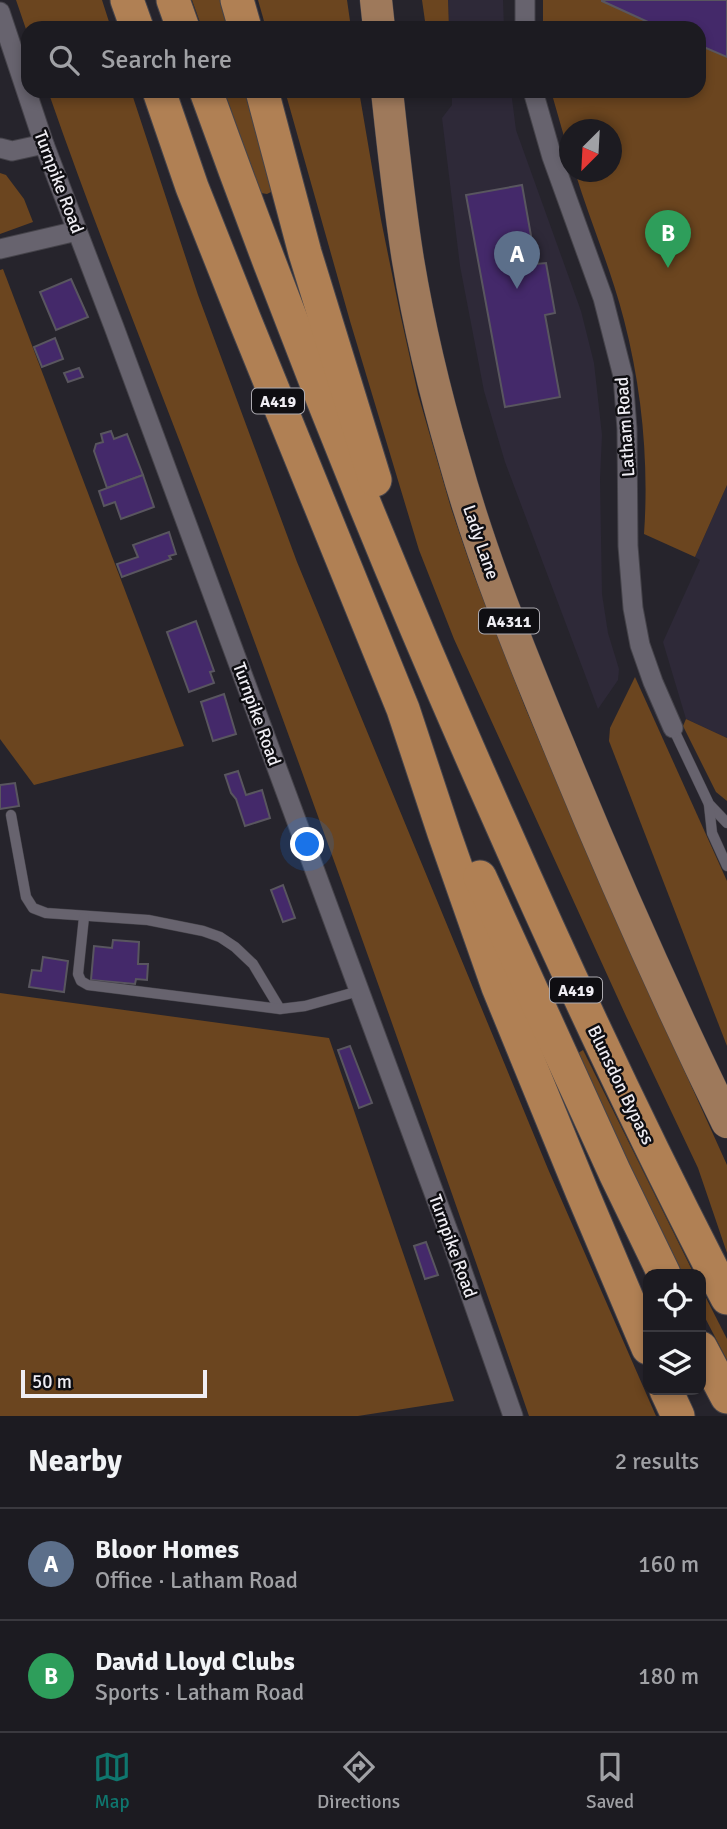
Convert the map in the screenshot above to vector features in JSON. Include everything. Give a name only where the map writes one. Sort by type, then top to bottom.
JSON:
[{"type":"highway","points":[[127,0],[134,21]]},
{"type":"highway","points":[[173,0],[180,21]]},
{"type":"highway","points":[[237,0],[243,21]]},
{"type":"highway","name":"A419","points":[[161,98],[225,271],[403,709],[662,1269]]},
{"type":"highway","name":"A419","points":[[209,98],[294,330],[436,676]]},
{"type":"highway","name":"A419","points":[[264,98],[305,253],[436,676]]},
{"type":"highway","name":"Blunsdon Bypass","points":[[436,676],[617,1079],[727,1298]]},
{"type":"highway","name":"A419","points":[[403,709],[443,833],[498,987],[643,1336]]},
{"type":"highway","points":[[706,1357],[727,1397]]},
{"type":"highway","points":[[668,1395],[678,1416]]},
{"type":"main road","points":[[376,0],[378,21]]},
{"type":"main road","name":"Lady Lane","points":[[388,98],[408,261],[420,320],[450,445],[479,539],[524,663],[575,787],[643,944],[727,1122]]},
{"type":"street","points":[[524,0],[525,21]]},
{"type":"street","name":"Turnpike Road","points":[[0,12],[21,75]]},
{"type":"street","name":"Turnpike Road","points":[[29,98],[451,1239],[513,1416]]},
{"type":"street","name":"Latham Road","points":[[535,98],[552,157],[603,298],[622,376],[628,429],[628,546],[633,608],[643,655],[673,728]]},
{"type":"street","points":[[0,148],[12,151],[44,144]]},
{"type":"street","points":[[0,249],[78,231]]},
{"type":"lane","points":[[673,728],[709,804],[727,823]]},
{"type":"lane","points":[[709,804],[712,833],[727,866]]},
{"type":"lane","points":[[11,815],[28,902],[33,908],[46,914],[148,920],[204,931],[220,937],[253,964],[279,1009]]},
{"type":"lane","points":[[84,917],[78,974],[81,981],[88,985],[279,1009],[304,1006],[359,991]]},
{"type":"shaded area","points":[[16,0],[102,0],[109,21],[23,21]]},
{"type":"shaded area","points":[[192,0],[224,0],[230,21],[200,21]]},
{"type":"shaded area","points":[[258,0],[347,0],[350,21],[264,21]]},
{"type":"shaded area","points":[[422,0],[448,0],[449,21],[425,21]]},
{"type":"shaded area","points":[[448,0],[503,0],[504,21],[449,21]]},
{"type":"shaded area","points":[[543,0],[727,0],[727,485],[695,557],[644,534],[646,480],[640,399],[619,301],[578,182],[622,182],[622,119],[559,119],[553,98],[706,98],[706,21],[543,21]]},
{"type":"shaded area","points":[[50,98],[133,98],[198,295],[297,562],[548,1169],[643,1386],[643,1395],[647,1395],[656,1416],[529,1416],[294,750]]},
{"type":"shaded area","points":[[227,98],[251,98],[273,191],[261,193]]},
{"type":"shaded area","points":[[287,98],[360,98],[400,313],[418,394],[451,508],[525,707],[594,870],[727,1165],[727,1253],[698,1168],[454,639],[419,550]]},
{"type":"shaded area","points":[[452,98],[512,98],[516,130],[581,311],[594,363],[602,435],[602,594],[608,633],[619,669],[618,680],[598,709],[505,462],[484,391],[460,266],[442,118],[452,105]]},
{"type":"shaded area","points":[[0,173],[6,175],[24,199],[33,222],[0,234]]},
{"type":"shaded area","points":[[3,269],[184,746],[34,785],[0,739],[0,270]]},
{"type":"shaded area","points":[[727,485],[727,738],[686,719],[663,642],[700,560],[695,557]]},
{"type":"shaded area","points":[[635,677],[727,881],[727,1046],[609,741],[610,728]]},
{"type":"shaded area","points":[[686,719],[727,738],[727,801],[716,792],[683,726]]},
{"type":"shaded area","points":[[0,993],[329,1038],[454,1401],[358,1416],[0,1416]]},
{"type":"shaded area","points":[[583,1050],[692,1269],[681,1269],[575,1055]]},
{"type":"shaded area","points":[[706,1298],[727,1339],[727,1360],[706,1320]]},
{"type":"building","points":[[727,0],[727,57],[706,48],[706,21],[646,21],[602,1]]},
{"type":"building","points":[[522,185],[536,264],[546,263],[555,313],[545,315],[560,397],[505,407],[466,195]]},
{"type":"building","points":[[71,279],[88,317],[56,330],[40,292]]},
{"type":"building","points":[[55,338],[63,359],[42,367],[34,347]]},
{"type":"building","points":[[79,368],[83,377],[68,382],[64,373]]},
{"type":"building","points":[[111,431],[114,439],[127,434],[143,475],[107,488],[94,451],[96,444],[103,442],[101,434]]},
{"type":"building","points":[[143,475],[154,507],[121,519],[115,502],[104,506],[99,491]]},
{"type":"building","points":[[169,532],[176,554],[169,556],[171,559],[122,577],[117,564],[138,557],[133,545]]},
{"type":"building","points":[[196,621],[214,671],[210,672],[214,683],[189,692],[167,632]]},
{"type":"building","points":[[224,694],[236,734],[213,741],[201,702]]},
{"type":"building","points":[[238,771],[246,795],[262,790],[270,818],[245,826],[225,775]]},
{"type":"building","points":[[15,783],[19,806],[0,809],[0,785]]},
{"type":"building","points":[[283,885],[295,918],[283,922],[271,890]]},
{"type":"building","points":[[113,940],[139,942],[138,964],[148,964],[147,980],[136,979],[135,984],[91,980],[94,946],[112,948]]},
{"type":"building","points":[[43,957],[68,961],[64,992],[29,987],[32,970],[41,971]]},
{"type":"building","points":[[350,1046],[372,1103],[359,1108],[338,1050]]},
{"type":"building","points":[[426,1242],[438,1275],[425,1279],[414,1246]]},
{"type":"place","name":"David Lloyd Clubs","points":[[668,268]]},
{"type":"place","name":"Bloor Homes","points":[[517,289]]}]
